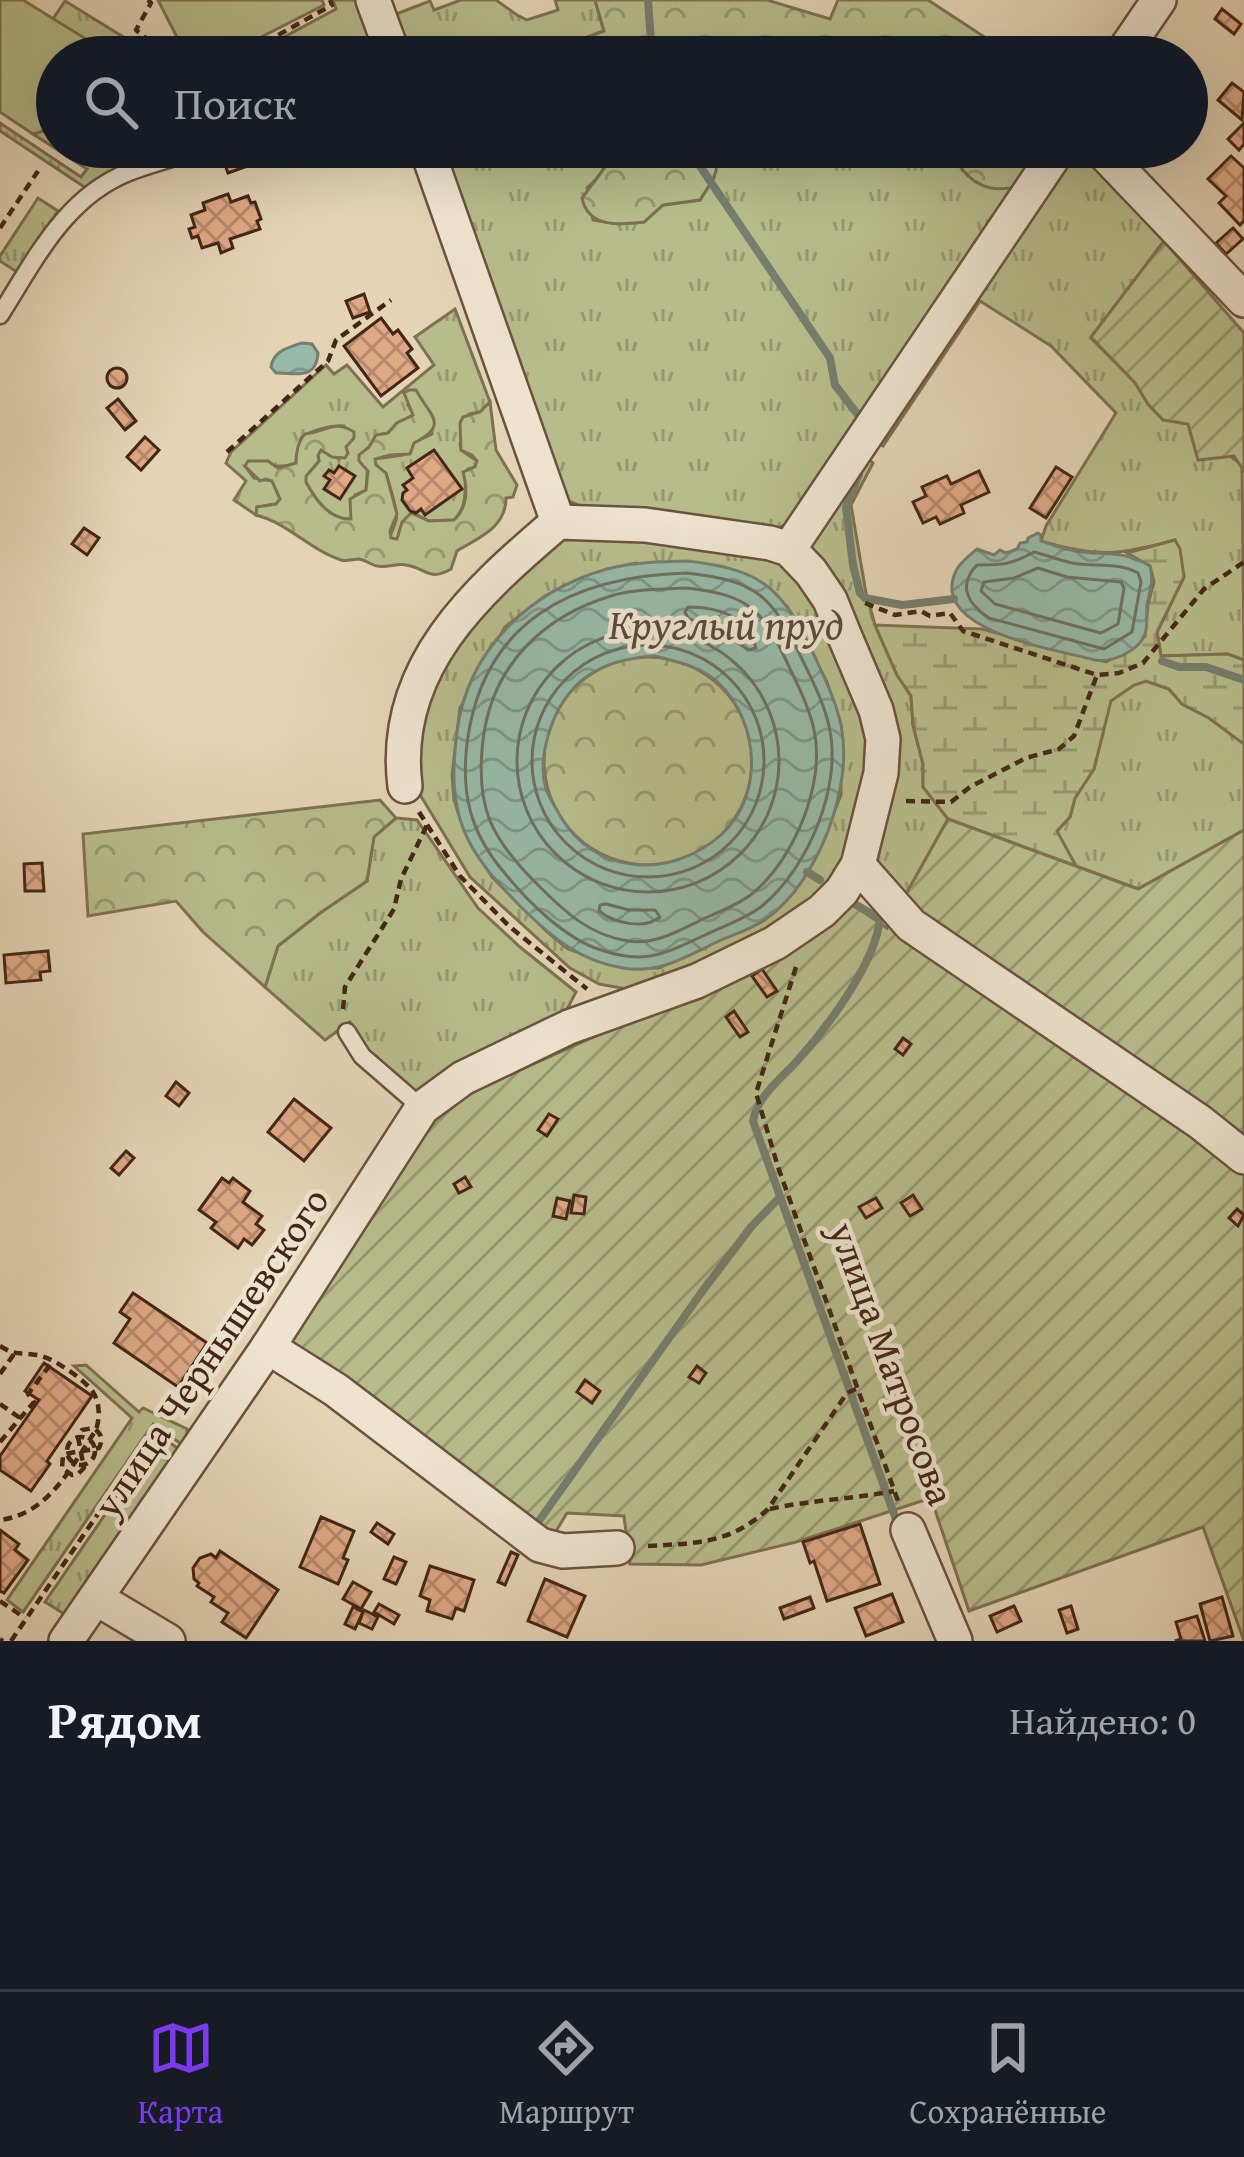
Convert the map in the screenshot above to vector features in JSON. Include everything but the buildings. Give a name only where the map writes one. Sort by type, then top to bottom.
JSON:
[{"type":"street","points":[[373,0],[386,36]]},
{"type":"street","points":[[1134,36],[1159,0]]},
{"type":"street","points":[[433,168],[558,522]]},
{"type":"street","points":[[789,549],[1046,168]]},
{"type":"street","points":[[1117,168],[1244,300]]},
{"type":"street","points":[[405,786],[405,719],[424,668],[485,588],[558,522],[676,528],[789,549],[830,600],[876,710],[883,739],[877,794],[857,865],[842,891],[822,911],[775,943],[697,981],[568,1027],[463,1078],[422,1108]]},
{"type":"street","points":[[857,865],[911,925],[1181,1108],[1244,1157]]},
{"type":"street","name":"улица Чернышевского","points":[[66,1641],[268,1347],[422,1108]]},
{"type":"street","points":[[268,1347],[336,1390],[540,1545],[563,1550],[617,1548]]},
{"type":"street","name":"улица Матросова","points":[[908,1530],[956,1641]]},
{"type":"street","points":[[96,1598],[168,1641]]},
{"type":"lane","points":[[0,315],[54,230],[81,201],[140,168]]},
{"type":"lane","points":[[347,1032],[362,1056],[422,1108]]},
{"type":"path","points":[[144,36],[136,29],[148,0]]},
{"type":"path","points":[[277,36],[332,5],[330,0]]},
{"type":"path","points":[[0,228],[38,171]]},
{"type":"path","points":[[227,452],[328,361],[336,340],[391,300]]},
{"type":"path","points":[[830,600],[863,602],[896,615],[950,614],[964,632],[1097,675],[1119,673],[1144,662],[1204,589],[1244,562]]},
{"type":"path","points":[[877,794],[904,801],[951,802],[1026,758],[1058,749],[1074,736],[1097,675]]},
{"type":"path","points":[[405,786],[460,876],[510,927],[597,998],[605,1012]]},
{"type":"path","points":[[347,1032],[345,987],[394,908],[401,879],[427,824]]},
{"type":"path","name":"улица Матросова","points":[[800,927],[804,938],[756,1093],[908,1530]]},
{"type":"path","points":[[0,1346],[14,1354],[35,1354],[53,1361],[93,1392],[100,1418],[52,1493],[35,1508],[0,1520]]},
{"type":"path","points":[[0,1374],[14,1354]]},
{"type":"path","points":[[0,1442],[34,1402],[28,1394],[53,1361]]},
{"type":"path","points":[[617,1548],[703,1543],[733,1535],[768,1509],[847,1393],[856,1389]]},
{"type":"path","points":[[0,1404],[20,1418]]},
{"type":"path","points":[[85,1428],[96,1430],[101,1442],[93,1460],[78,1474],[67,1473],[61,1465],[69,1443],[85,1428]]},
{"type":"path","points":[[11,1641],[156,1429],[192,1454]]},
{"type":"path","points":[[78,1437],[89,1439],[95,1449]]},
{"type":"path","points":[[78,1437],[84,1466]]},
{"type":"path","points":[[69,1443],[93,1460]]},
{"type":"path","points":[[67,1453],[95,1449]]},
{"type":"path","points":[[67,1453],[73,1463],[84,1466]]},
{"type":"path","points":[[768,1509],[892,1491]]},
{"type":"path","points":[[0,1601],[26,1619]]},
{"type":"green space","points":[[0,0],[23,0],[81,36],[36,36],[36,133],[0,112]]},
{"type":"green space","points":[[158,0],[322,0],[324,5],[263,36],[176,36]]},
{"type":"green space","points":[[333,0],[356,0],[369,36],[286,36],[336,9]]},
{"type":"green space","points":[[461,0],[496,0],[527,20],[558,10],[555,0],[595,0],[604,31],[590,36],[398,36],[391,16],[430,1],[434,10]]},
{"type":"green space","points":[[595,0],[767,0],[830,19],[838,0],[928,0],[983,36],[591,36],[604,31]]},
{"type":"green space","points":[[65,1],[122,36],[76,36],[53,19]]},
{"type":"green space","points":[[0,123],[36,147],[36,155],[0,131]]},
{"type":"green space","points":[[56,168],[68,168],[81,177],[85,168],[133,168],[86,188]]},
{"type":"green space","points":[[445,168],[603,168],[587,188],[593,220],[618,224],[644,222],[663,205],[700,200],[715,168],[961,168],[1019,186],[791,521],[775,530],[585,508],[566,500]]},
{"type":"green space","points":[[604,168],[717,168],[700,200],[663,205],[644,222],[598,220],[582,198]]},
{"type":"green space","points":[[1031,168],[1019,186],[1000,189],[975,181],[962,169]]},
{"type":"green space","points":[[1053,168],[1106,168],[1164,241],[1091,338],[1136,383],[1148,404],[1188,424],[1242,465],[1244,660],[1228,654],[1161,656],[1157,632],[1184,577],[1175,540],[1108,552],[1041,541],[1116,413],[1051,346],[980,301],[883,446],[873,440]]},
{"type":"green space","points":[[38,198],[58,211],[17,272],[0,261],[0,256]]},
{"type":"green space","points":[[1164,241],[1244,333],[1244,471],[1234,456],[1198,460],[1188,424],[1163,420],[1091,337]]},
{"type":"green space","points":[[455,309],[490,402],[480,412],[469,414],[461,450],[477,461],[468,469],[464,502],[454,520],[429,521],[417,515],[397,540],[390,538],[395,505],[386,474],[375,459],[403,455],[413,443],[432,434],[432,416],[421,400],[408,405],[414,415],[376,436],[369,447],[366,490],[355,495],[351,519],[330,513],[305,482],[321,450],[339,459],[348,442],[344,426],[301,438],[296,463],[291,466],[245,466],[254,478],[272,481],[280,499],[276,504],[257,507],[256,515],[234,500],[246,481],[226,463],[231,452],[326,365],[334,374],[347,365],[383,407],[434,365],[415,337]]},
{"type":"green space","points":[[416,390],[434,425],[414,443],[410,454],[375,459],[386,473],[397,514],[391,538],[397,539],[402,522],[411,513],[429,521],[454,520],[459,515],[466,498],[463,472],[477,461],[461,450],[460,423],[490,402],[496,450],[517,485],[513,497],[506,498],[496,525],[457,551],[451,569],[432,574],[406,565],[341,560],[256,515],[257,507],[280,499],[272,481],[260,481],[245,466],[248,461],[268,461],[278,468],[296,463],[305,434],[340,426],[354,432],[345,458],[321,450],[306,482],[329,512],[351,519],[350,499],[366,490],[368,471],[359,455],[376,435],[388,433],[413,415],[404,393]]},
{"type":"green space","points":[[863,454],[873,463],[851,505],[866,593],[875,625],[911,696],[923,787],[948,819],[899,907],[871,863],[888,782],[809,541]]},
{"type":"green space","points":[[573,531],[781,560],[800,576],[870,717],[869,792],[836,880],[774,934],[638,991],[599,984],[570,968],[470,877],[419,793],[413,767],[427,688],[467,620]],"holes":[[[636,563],[787,606],[827,682],[841,724],[841,795],[816,857],[795,891],[765,919],[659,968],[624,968],[568,949],[492,877],[470,841],[454,799],[460,708],[505,627],[545,596],[608,569]]]},
{"type":"green space","points":[[1175,540],[1184,577],[1157,632],[1161,656],[1228,654],[1244,660],[1244,744],[1182,704],[1169,689],[1146,681],[1111,701],[1094,769],[1075,798],[1070,817],[1057,831],[1076,866],[948,819],[923,787],[911,696],[875,625],[982,629],[1106,662],[1145,636],[1154,582],[1150,566],[1127,553]]},
{"type":"green space","points":[[648,657],[688,665],[722,687],[744,721],[752,761],[744,801],[722,835],[688,857],[648,865],[608,857],[574,835],[552,801],[544,761],[552,721],[574,687],[608,665]]},
{"type":"green space","points":[[1146,681],[1169,689],[1182,704],[1244,744],[1244,830],[1138,889],[1076,866],[1056,832],[1070,817],[1075,798],[1094,769],[1110,701]]},
{"type":"green space","points":[[380,800],[396,818],[374,837],[367,881],[278,946],[265,987],[176,901],[88,916],[83,834]]},
{"type":"green space","points":[[396,818],[417,820],[478,908],[576,992],[562,1019],[413,1094],[364,1050],[350,1022],[325,1040],[265,987],[278,946],[367,881],[374,836]]},
{"type":"green space","points":[[948,819],[1138,889],[1244,830],[1244,1641],[1203,1527],[969,1611],[931,1498],[796,1542],[701,1565],[630,1564],[624,1516],[567,1513],[550,1541],[281,1342],[431,1110],[805,942],[852,904],[887,928]]},
{"type":"green space","points":[[86,1365],[139,1412],[143,1408],[187,1429],[187,1444],[153,1424],[23,1612],[7,1600],[132,1418],[74,1366]]},
{"type":"green space","points":[[159,1436],[182,1451],[66,1615],[45,1602]]},
{"type":"water","points":[[302,343],[312,344],[318,353],[313,368],[303,374],[276,373],[271,367],[275,357]]},
{"type":"water","points":[[1038,533],[1041,541],[1064,548],[1120,555],[1150,566],[1146,631],[1137,646],[1117,658],[1095,660],[1000,634],[960,608],[952,590],[957,569],[966,558],[977,549],[994,555],[1000,550],[1006,553]]},
{"type":"water","name":"Круглый пруд","points":[[688,561],[753,577],[768,586],[792,614],[836,708],[844,750],[842,776],[837,804],[816,858],[785,903],[748,929],[672,963],[623,968],[593,960],[556,939],[486,868],[457,809],[457,732],[474,675],[506,628],[528,609],[552,592],[607,569]],"holes":[[[655,656],[701,671],[724,689],[746,728],[751,774],[737,816],[722,834],[680,859],[634,864],[592,850],[574,835],[547,792],[544,756],[555,717],[574,687],[601,668]]]},
{"type":"waterway","points":[[648,0],[651,36]]},
{"type":"waterway","points":[[701,168],[830,358],[835,385],[862,420]]},
{"type":"waterway","points":[[859,474],[846,507],[860,593],[902,605],[954,599]]},
{"type":"waterway","points":[[1162,661],[1179,667],[1206,667],[1244,680]]},
{"type":"waterway","points":[[807,872],[820,880]]},
{"type":"waterway","points":[[853,903],[880,919],[869,955],[836,1012],[765,1095],[753,1121],[899,1528]]},
{"type":"waterway","points":[[536,1525],[704,1289],[780,1197]]}]
